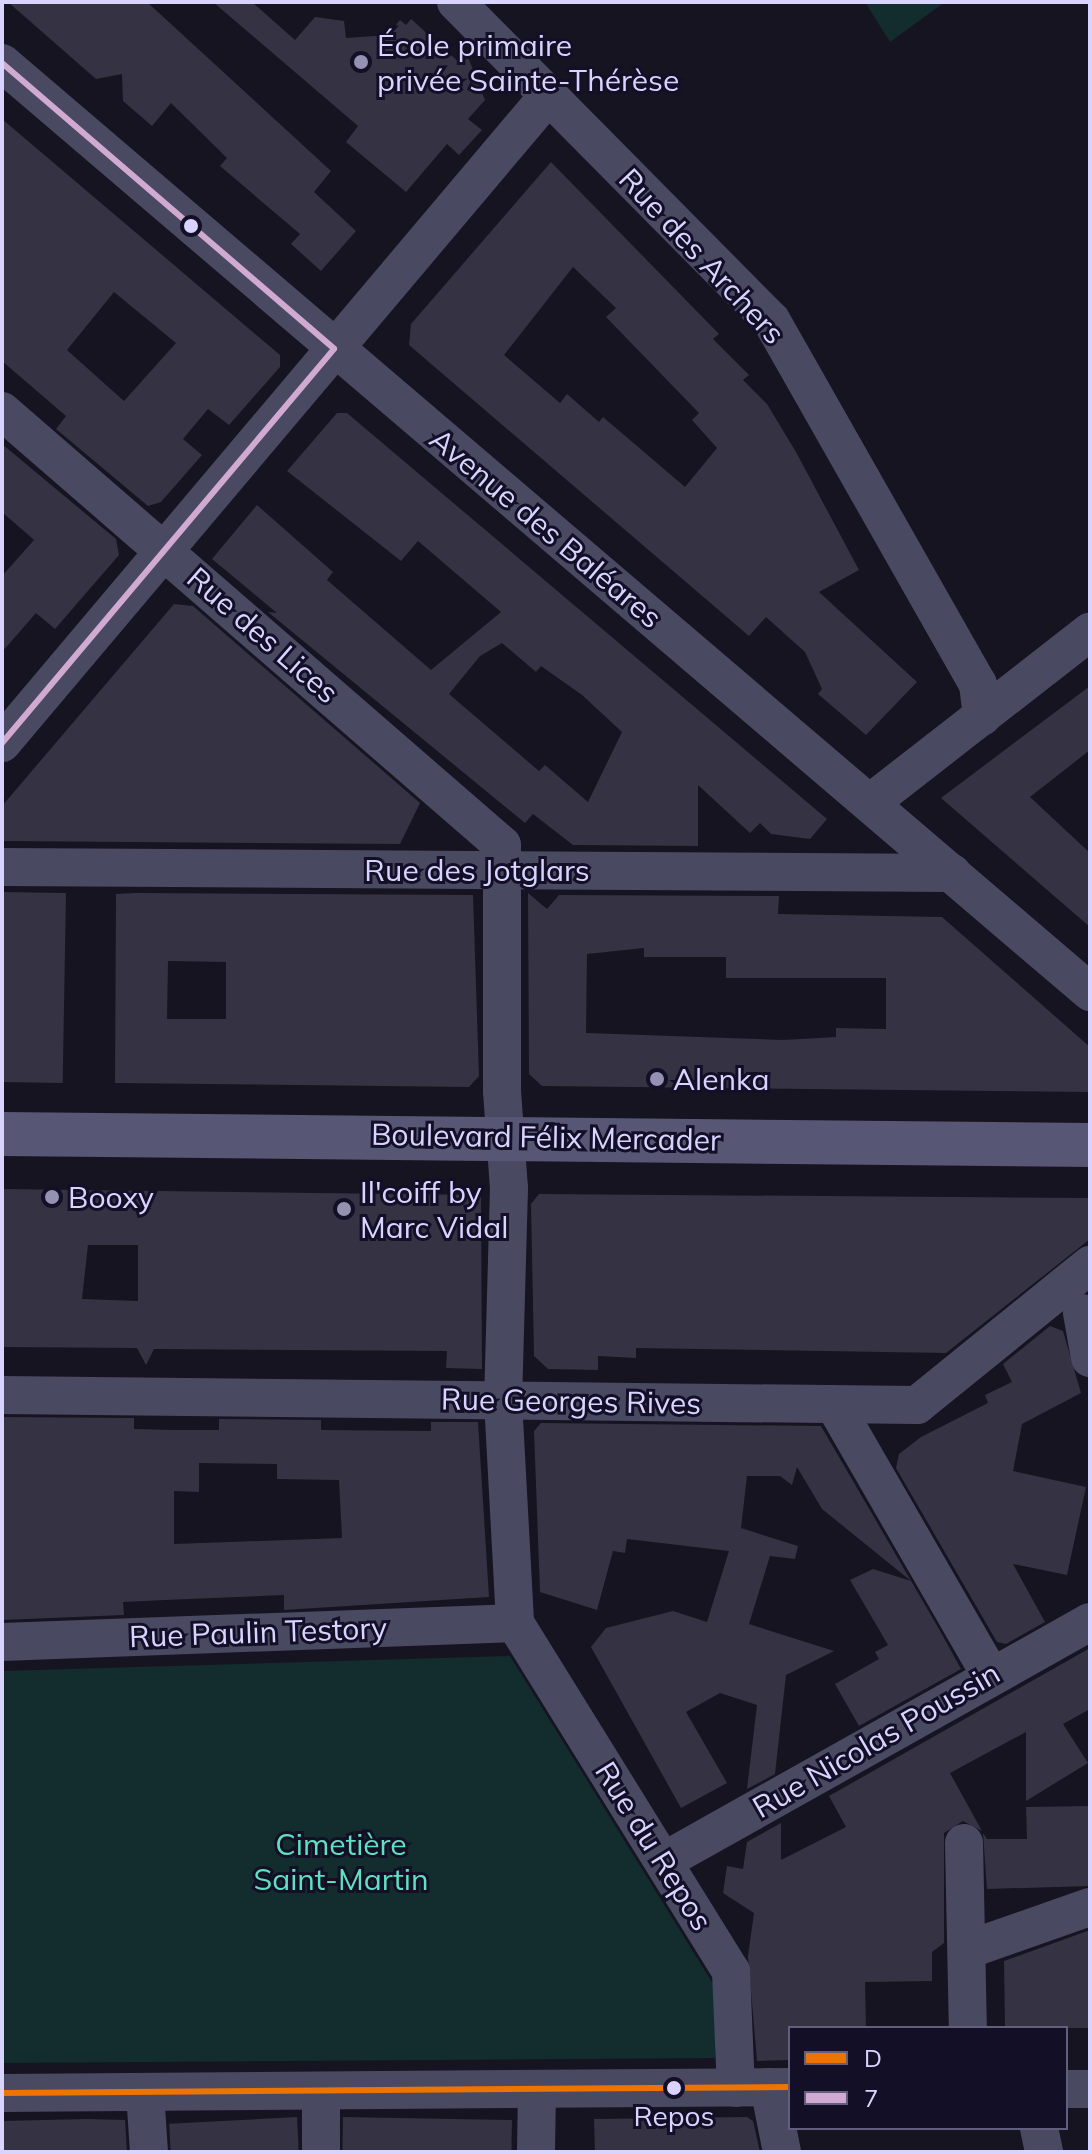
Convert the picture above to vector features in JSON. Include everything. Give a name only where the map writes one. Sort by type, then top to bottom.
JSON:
[{"type":"main road","name":"Boulevard Félix Mercader","points":[[2,1134],[506,1135],[1090,1145]]},
{"type":"street","name":"Rue des Archers","points":[[456,2],[771,320],[978,684],[982,717]]},
{"type":"street","name":"Avenue des Baléares","points":[[2,63],[952,873],[1084,978]]},
{"type":"street","points":[[2,743],[548,96]]},
{"type":"street","name":"Rue des Lices","points":[[2,411],[502,845],[500,870]]},
{"type":"street","points":[[870,803],[1090,632]]},
{"type":"street","name":"Rue des Jotglars","points":[[2,867],[952,873]]},
{"type":"street","points":[[500,870],[506,1135],[503,1400],[515,1623]]},
{"type":"street","name":"Rue Georges Rives","points":[[2,1395],[917,1405],[1090,1265]]},
{"type":"street","points":[[1082,1313],[1090,1358]]},
{"type":"street","points":[[834,1404],[990,1674]]},
{"type":"street","name":"Rue Nicolas Poussin","points":[[664,1861],[1088,1616]]},
{"type":"street","name":"Rue Paulin Testory","points":[[2,1642],[515,1623]]},
{"type":"street","name":"Rue du Repos","points":[[515,1623],[731,1971],[782,2152]]},
{"type":"street","points":[[964,1843],[968,2026]]},
{"type":"street","points":[[967,1950],[1090,1907]]},
{"type":"street","points":[[2,2093],[321,2094],[765,2087]]},
{"type":"street","points":[[1068,2089],[1090,2089]]},
{"type":"street","points":[[536,2152],[537,2090]]},
{"type":"street","points":[[145,2092],[149,2152]]},
{"type":"street","points":[[321,2094],[321,2152]]},
{"type":"street","points":[[1039,2130],[1044,2152]]},
{"type":"green space","points":[[865,2],[945,2],[890,42]]},
{"type":"green space","name":"Cimetière Saint-Martin","points":[[510,1656],[715,1987],[715,2058],[2,2063],[2,1671]]},
{"type":"building","points":[[8,2],[147,2],[331,171],[314,192],[356,231],[321,271],[291,244],[300,234],[220,166],[227,158],[171,103],[152,126],[123,101],[122,74],[96,79]]},
{"type":"building","points":[[213,2],[252,2],[295,40],[315,17],[344,21],[346,38],[388,35],[400,20],[406,25],[411,19],[461,64],[468,57],[485,100],[468,119],[482,130],[459,155],[447,144],[406,192],[346,142],[358,126]]},
{"type":"building","points":[[2,119],[280,355],[280,367],[229,425],[208,409],[183,439],[202,455],[161,502],[148,506],[56,429],[66,416],[2,361]],"holes":[[[114,292],[176,343],[124,401],[67,350]]]},
{"type":"building","points":[[551,162],[719,334],[713,339],[749,375],[743,380],[767,404],[859,570],[819,592],[917,682],[866,735],[818,694],[822,689],[805,652],[766,617],[749,636],[409,345],[411,324]],"holes":[[[573,267],[616,308],[606,317],[699,413],[692,420],[717,448],[685,487],[603,417],[599,422],[567,394],[560,403],[504,355]]]},
{"type":"building","points":[[337,413],[347,413],[827,819],[810,839],[771,834],[760,823],[750,833],[698,785],[698,846],[573,845],[533,814],[525,823],[268,612],[277,613],[212,559],[257,505],[333,572],[327,580],[431,670],[501,612],[418,541],[401,561],[287,471]],"holes":[[[502,643],[536,672],[541,666],[582,695],[622,732],[588,802],[545,765],[539,771],[449,694],[480,656]]]},
{"type":"building","points":[[2,444],[116,539],[119,555],[55,629],[36,613],[2,652],[2,576],[34,540],[2,512]]},
{"type":"building","points":[[174,604],[193,606],[420,803],[400,844],[2,841],[2,806]]},
{"type":"building","points":[[1090,686],[1090,750],[1030,797],[1090,853],[1090,927],[941,798]]},
{"type":"building","points":[[2,892],[66,893],[63,1083],[2,1082]]},
{"type":"building","points":[[528,893],[547,909],[559,895],[779,896],[778,914],[942,917],[1090,1047],[1090,1092],[542,1086],[529,1074]],"holes":[[[644,948],[644,957],[726,957],[726,978],[886,978],[886,1029],[836,1028],[836,1037],[782,1040],[586,1033],[587,954]]]},
{"type":"building","points":[[116,894],[473,895],[479,1076],[469,1087],[115,1083]],"holes":[[[168,961],[226,962],[226,1019],[167,1019]]]},
{"type":"building","points":[[2,1189],[481,1195],[482,1369],[446,1368],[447,1351],[154,1349],[146,1365],[137,1348],[2,1347]],"holes":[[[88,1245],[138,1245],[138,1301],[82,1299]]]},
{"type":"building","points":[[539,1194],[1090,1198],[1090,1239],[946,1353],[636,1348],[636,1358],[598,1356],[598,1370],[548,1369],[534,1356],[531,1204]]},
{"type":"building","points":[[1050,1326],[1063,1331],[1081,1393],[1022,1424],[1013,1471],[1086,1487],[1067,1575],[1013,1564],[1045,1622],[1006,1644],[997,1642],[896,1468],[899,1454],[921,1437],[988,1403],[985,1395],[1012,1382],[1003,1364]]},
{"type":"building","points":[[2,1417],[134,1418],[134,1429],[174,1430],[219,1430],[219,1419],[321,1420],[321,1430],[431,1431],[431,1422],[478,1422],[489,1597],[284,1610],[284,1595],[165,1600],[123,1602],[124,1615],[2,1620]],"holes":[[[199,1463],[277,1464],[277,1479],[339,1480],[342,1538],[174,1544],[174,1491],[199,1492]]]},
{"type":"building","points":[[541,1423],[821,1426],[939,1629],[961,1669],[859,1726],[835,1684],[879,1659],[875,1652],[888,1645],[850,1580],[873,1569],[911,1581],[822,1509],[797,1467],[792,1485],[780,1476],[747,1476],[741,1528],[798,1546],[795,1559],[770,1556],[749,1624],[834,1651],[786,1675],[775,1774],[747,1789],[757,1705],[720,1693],[686,1712],[727,1783],[681,1808],[591,1647],[606,1628],[673,1611],[707,1622],[729,1551],[627,1539],[625,1553],[613,1551],[597,1610],[540,1592],[534,1431]]},
{"type":"building","points":[[1090,1648],[1090,1709],[1063,1724],[1088,1763],[1026,1801],[1026,1732],[950,1773],[982,1831],[963,1821],[944,1833],[944,1943],[932,1952],[932,1981],[865,1982],[866,2026],[788,2026],[788,2060],[757,2061],[748,1956],[754,1913],[723,1893],[727,1866],[743,1869],[747,1842],[781,1823],[781,1860],[846,1827],[829,1796]]},
{"type":"building","points":[[1090,1806],[1090,1886],[987,1889],[983,1833],[987,1839],[1027,1839],[1026,1807]]},
{"type":"building","points":[[1090,1930],[1090,2028],[1005,2026],[1004,1961]]},
{"type":"building","points":[[297,2117],[299,2151],[171,2152],[169,2124]]},
{"type":"building","points":[[343,2117],[512,2120],[511,2152],[342,2152]]},
{"type":"building","points":[[747,2117],[753,2121],[760,2152],[595,2152],[594,2119]]},
{"type":"building","points":[[125,2120],[127,2152],[2,2152],[2,2121]]},
{"type":"transit line","name":"7","points":[[2,63],[334,349]]},
{"type":"transit line","name":"7","points":[[2,743],[334,349]]},
{"type":"transit line","name":"D","points":[[2,2093],[788,2087]]},
{"type":"place","name":"École primaire privée Sainte-Thérèse","points":[[361,62]]},
{"type":"place","name":"Alenka","points":[[657,1079]]},
{"type":"place","name":"Booxy","points":[[52,1197]]},
{"type":"place","name":"Il'coiff by Marc Vidal","points":[[344,1209]]},
{"type":"place","name":"Repos","points":[[674,2088]]}]
